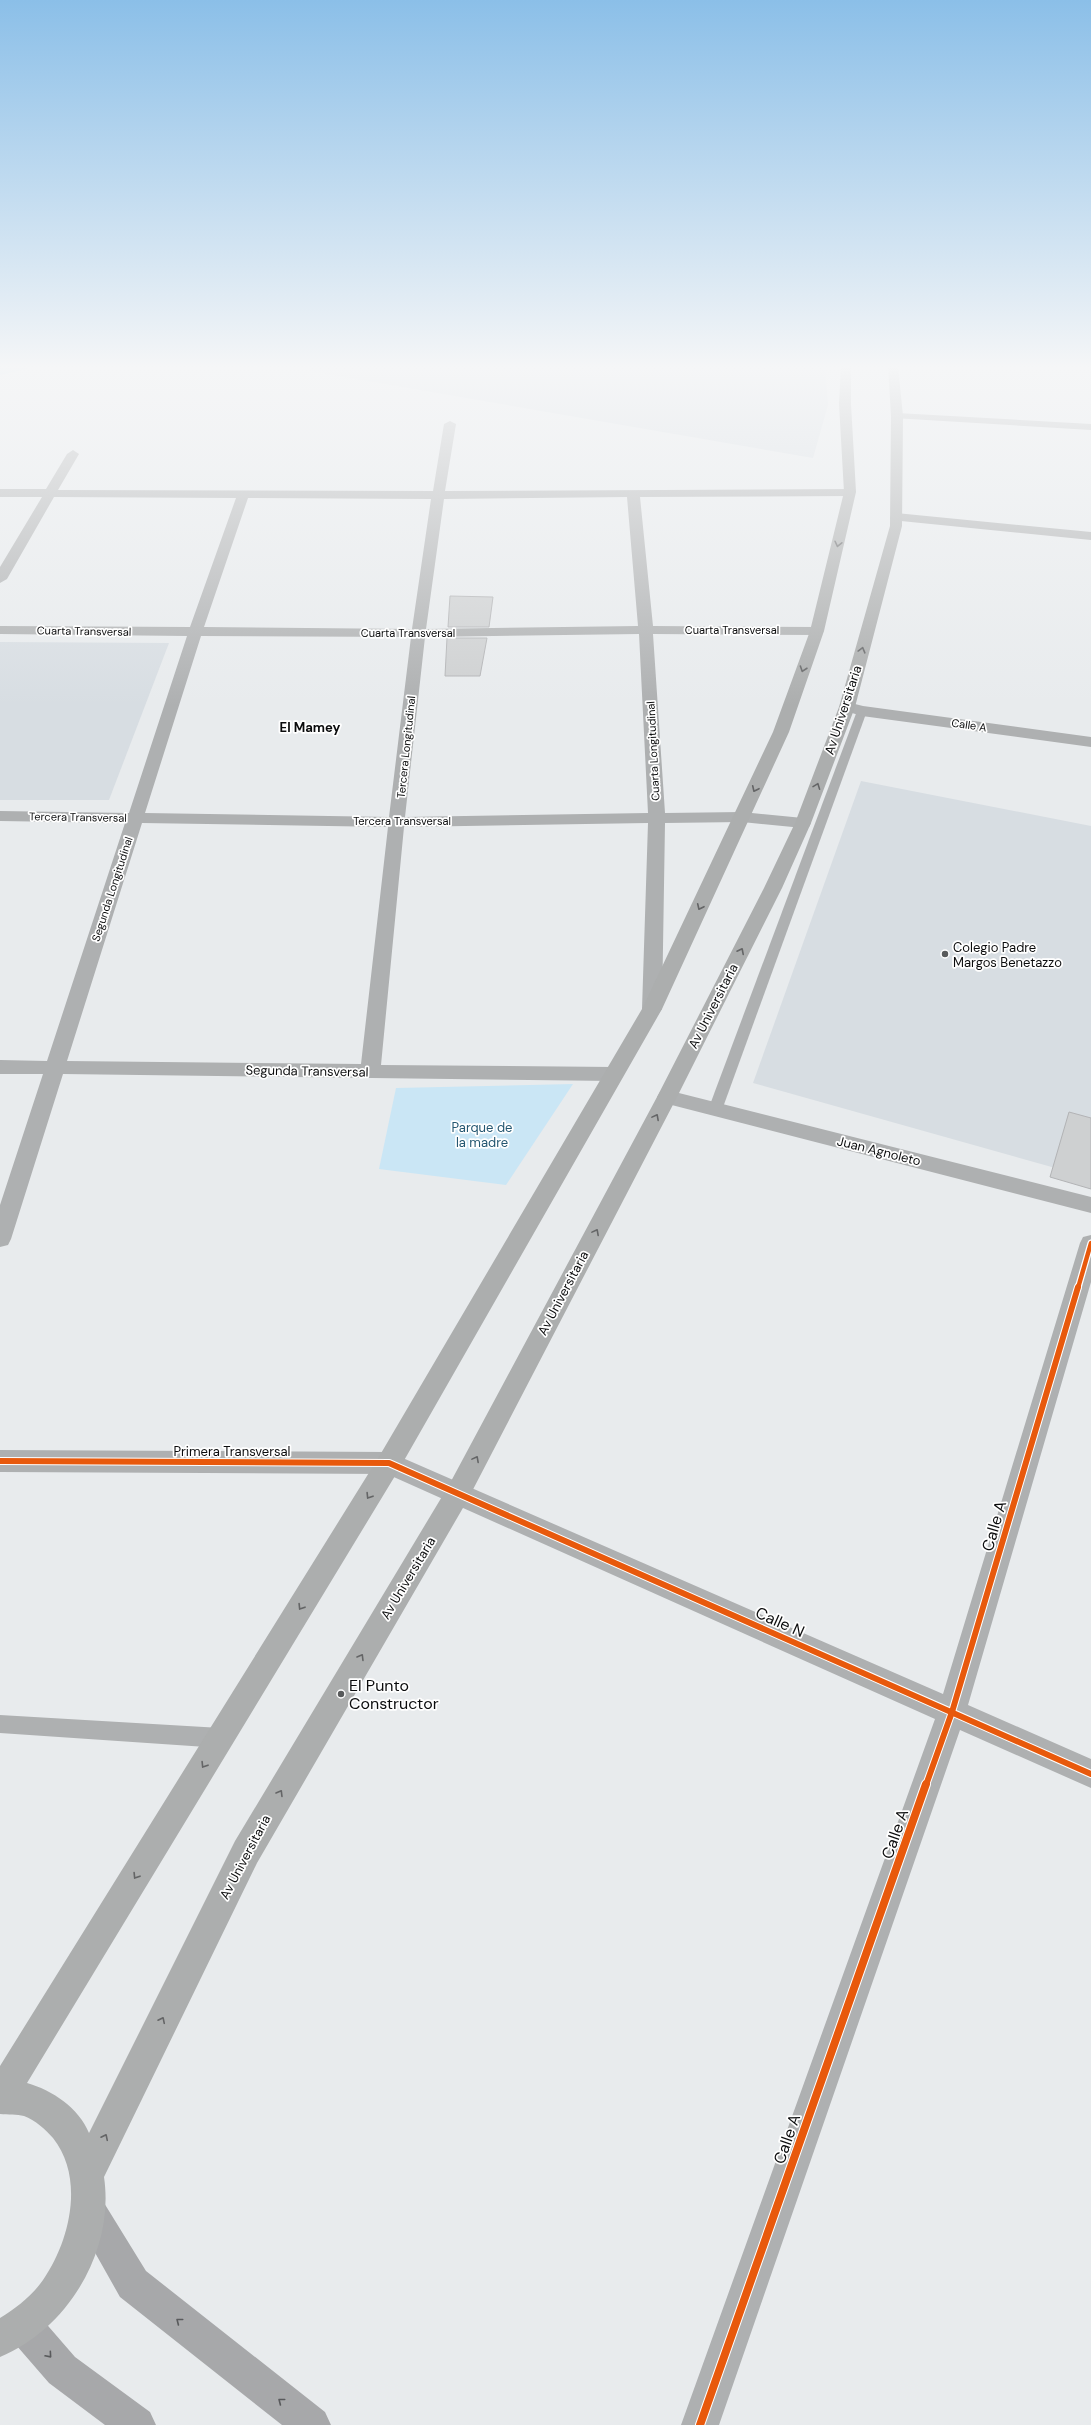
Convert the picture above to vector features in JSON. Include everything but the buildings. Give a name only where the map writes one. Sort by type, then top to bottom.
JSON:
[{"type":"highway","points":[[12,2332],[56,2293],[78,2252],[89,2210],[88,2172],[77,2139],[57,2115],[32,2101],[0,2097],[389,1463],[652,1009],[781,732],[817,631],[850,492],[849,479]]},
{"type":"highway","name":"Av Universitaria","points":[[88,2172],[246,1852],[458,1493],[667,1097],[773,888],[854,709],[896,526],[896,479]]},
{"type":"main road","points":[[89,2210],[133,2284],[312,2425]]},
{"type":"main road","points":[[12,2332],[137,2425]]},
{"type":"street","points":[[0,580],[59,479]]},
{"type":"street","name":"Tercera Longitudinal","points":[[370,1072],[418,633],[441,479]]},
{"type":"street","points":[[0,493],[438,495],[850,492]]},
{"type":"street","name":"Cuarta Longitudinal","points":[[633,494],[646,630],[657,817],[652,1009]]},
{"type":"street","name":"Segunda Longitudinal","points":[[0,1239],[53,1068],[195,632],[244,495]]},
{"type":"street","points":[[896,516],[1091,536]]},
{"type":"street","name":"Cuarta Transversal","points":[[0,630],[418,633],[646,630],[817,631]]},
{"type":"street","name":"Calle A","points":[[854,709],[1091,742]]},
{"type":"street","name":"Tercera Transversal","points":[[0,816],[398,822],[742,816],[803,823]]},
{"type":"street","name":"Segunda Transversal","points":[[0,1067],[614,1074]]},
{"type":"street","name":"Juan Agnoleto","points":[[667,1097],[1091,1204]]},
{"type":"street","name":"Calle A","points":[[700,2425],[952,1712],[1091,1243]]},
{"type":"street","name":"Primera Transversal","points":[[0,1461],[389,1463],[458,1493]]},
{"type":"street","name":"Calle N","points":[[458,1493],[1091,1774]]},
{"type":"lane","points":[[715,1110],[854,709]]},
{"type":"lane","points":[[0,1724],[221,1738]]},
{"type":"shaded area","points":[[0,642],[169,643],[109,800],[0,800]]},
{"type":"shaded area","name":"Colegio Padre Margos Benetazzo","points":[[861,781],[1091,826],[1091,1178],[753,1083]]},
{"type":"green space","name":"Parque de la madre","points":[[573,1084],[506,1185],[379,1169],[396,1088]]},
{"type":"cycle path","points":[[700,2425],[952,1712],[1091,1243]]},
{"type":"cycle path","points":[[0,1461],[389,1463],[1091,1774]]},
{"type":"place","name":"Colegio Padre Margos Benetazzo","points":[[945,954]]},
{"type":"place","name":"El Punto Constructor","points":[[341,1694]]},
{"type":"district","name":"El Mamey","points":[[310,727]]}]
